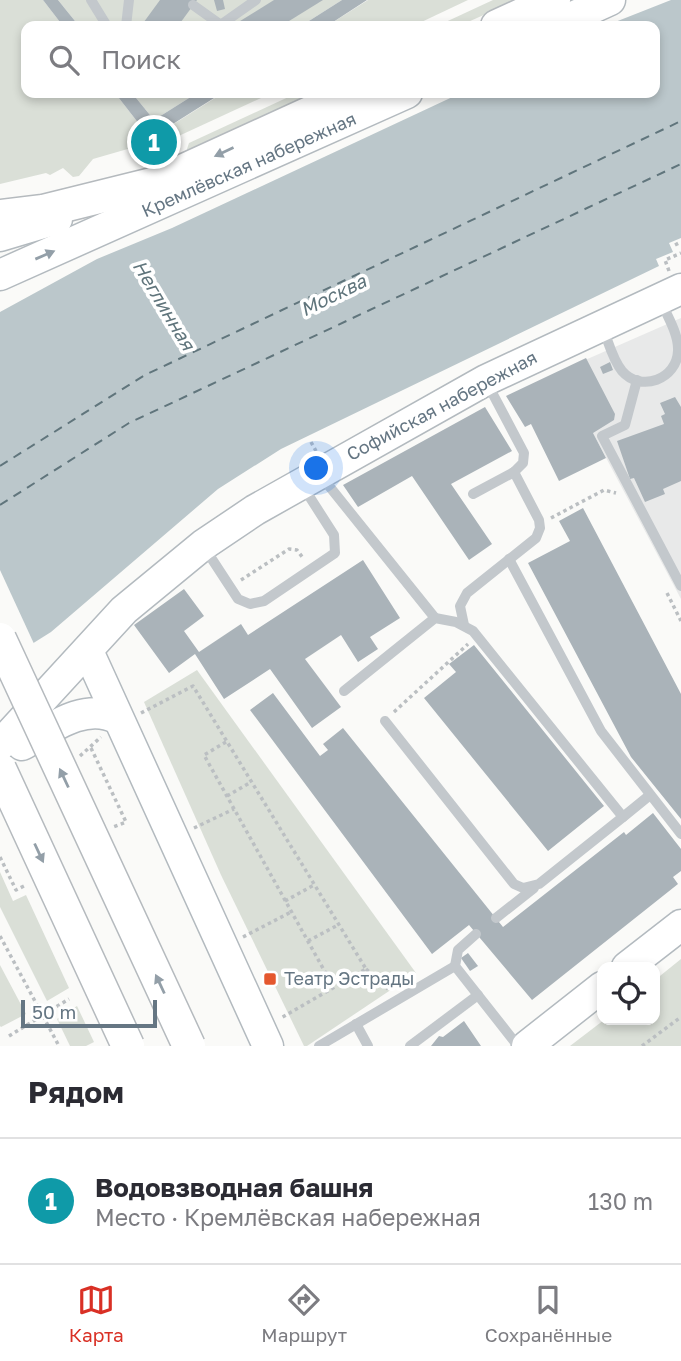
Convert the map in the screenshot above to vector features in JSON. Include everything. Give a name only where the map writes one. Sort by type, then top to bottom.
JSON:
[{"type":"main road","points":[[508,21],[554,0]]},
{"type":"main road","points":[[564,21],[610,0]]},
{"type":"main road","name":"Кремлёвская набережная","points":[[87,224],[156,183],[342,98]]},
{"type":"main road","name":"Кремлёвская набережная","points":[[87,224],[395,98]]},
{"type":"main road","points":[[0,216],[43,211],[156,183]]},
{"type":"main road","points":[[0,236],[87,224]]},
{"type":"main road","points":[[0,275],[87,224]]},
{"type":"main road","name":"Софийская набережная","points":[[0,745],[124,610],[203,545],[309,477],[486,380],[601,324],[670,286]]},
{"type":"main road","points":[[0,639],[189,1046]]},
{"type":"main road","points":[[88,651],[129,716],[268,1046]]},
{"type":"main road","name":"Софийская набережная","points":[[0,719],[88,651]]},
{"type":"main road","points":[[0,759],[76,716],[98,713],[129,716]]},
{"type":"main road","points":[[0,769],[128,1046]]},
{"type":"main road","points":[[633,962],[681,925]]},
{"type":"main road","points":[[527,1046],[597,991]]},
{"type":"lane","points":[[91,0],[104,21]]},
{"type":"lane","points":[[127,21],[129,0]]},
{"type":"lane","points":[[226,21],[256,0]]},
{"type":"lane","points":[[193,5],[215,21]]},
{"type":"lane","points":[[601,324],[622,370],[637,380],[646,382],[663,377],[678,366],[670,286]]},
{"type":"lane","points":[[473,494],[514,472],[523,463],[524,453],[486,380]]},
{"type":"lane","points":[[637,380],[625,425],[603,436],[681,586]]},
{"type":"lane","points":[[464,625],[460,615],[463,599],[536,538],[540,524],[514,472]]},
{"type":"lane","points":[[203,545],[238,599],[256,604],[311,571],[331,558],[336,542],[309,477]]},
{"type":"lane","points":[[309,477],[435,618],[464,625],[477,636],[623,817]]},
{"type":"lane","points":[[509,559],[601,731],[681,834]]},
{"type":"lane","points":[[344,691],[435,618]]},
{"type":"lane","points":[[385,720],[514,884],[523,888],[539,884]]},
{"type":"lane","points":[[496,918],[650,795]]},
{"type":"lane","points":[[319,1046],[455,965],[458,950],[476,934]]},
{"type":"lane","points":[[455,965],[518,1046]]},
{"type":"lane","points":[[410,1046],[478,995]]},
{"type":"lane","points":[[356,1024],[368,1046]]},
{"type":"path","points":[[675,245],[681,242]]},
{"type":"path","points":[[670,286],[665,260],[681,253]]},
{"type":"path","points":[[540,524],[604,490],[612,490],[617,496]]},
{"type":"path","points":[[230,587],[292,548],[297,550],[311,571]]},
{"type":"path","points":[[664,587],[681,621]]},
{"type":"path","points":[[385,720],[477,636]]},
{"type":"path","points":[[129,716],[193,686],[366,970],[399,999]]},
{"type":"path","points":[[226,742],[204,755],[334,988]]},
{"type":"path","points":[[91,748],[125,822],[113,827]]},
{"type":"path","points":[[227,796],[251,782]]},
{"type":"path","points":[[192,829],[234,809]]},
{"type":"path","points":[[0,857],[16,890],[26,885]]},
{"type":"path","points":[[285,901],[314,885]]},
{"type":"path","points":[[243,936],[291,912]]},
{"type":"path","points":[[308,941],[338,925]]},
{"type":"path","points":[[0,936],[59,1046]]},
{"type":"path","points":[[281,1018],[366,970]]},
{"type":"path","points":[[9,1036],[69,999]]},
{"type":"path","points":[[642,1046],[681,1017]]},
{"type":"shaded area","points":[[0,0],[43,0],[59,21],[21,21],[21,98],[119,98],[143,129],[137,138],[138,146],[93,159],[79,176],[73,177],[63,168],[50,175],[46,173],[0,184]]},
{"type":"shaded area","points":[[58,0],[342,0],[309,21],[75,21]]},
{"type":"shaded area","points":[[368,0],[468,0],[424,21],[335,21]]},
{"type":"shaded area","points":[[493,0],[517,0],[470,21],[448,21]]},
{"type":"shaded area","points":[[136,98],[189,98],[154,120]]},
{"type":"shaded area","points":[[215,98],[261,98],[170,140],[164,130]]},
{"type":"shaded area","points":[[286,98],[304,98],[188,151],[189,143]]},
{"type":"shaded area","points":[[681,318],[681,599],[560,371]]},
{"type":"shaded area","points":[[197,670],[416,973],[307,1046],[304,1046],[221,875],[144,702]]},
{"type":"shaded area","points":[[0,872],[13,901],[26,895],[69,988],[47,1001],[0,907]]},
{"type":"shaded area","points":[[681,959],[681,1046],[570,1046],[597,1025],[660,1025],[660,976]]},
{"type":"shaded area","points":[[0,965],[26,1014],[1,1027],[0,1026]]},
{"type":"shaded area","points":[[77,1006],[94,1042],[86,1046],[70,1046],[57,1019]]},
{"type":"water","points":[[671,0],[681,0],[681,238],[669,243],[673,252],[656,259],[659,266],[281,449],[218,489],[51,632],[0,664],[0,312],[97,259],[172,228],[450,98],[660,98],[660,21],[618,21]]},
{"type":"pier","points":[[0,570],[35,646],[0,667]]},
{"type":"building","points":[[43,0],[58,0],[75,21],[59,21]]},
{"type":"building","points":[[160,0],[197,0],[182,21],[145,21]]},
{"type":"building","points":[[214,0],[223,0],[225,9],[217,11]]},
{"type":"building","points":[[274,0],[323,0],[289,21],[240,21]]},
{"type":"building","points":[[342,0],[367,0],[335,21],[309,21]]},
{"type":"building","points":[[119,98],[136,98],[154,120],[189,98],[214,98],[165,129],[170,136],[170,146],[165,155],[156,159],[146,158],[139,151],[137,138],[143,129]]},
{"type":"building","points":[[586,358],[615,414],[614,420],[593,433],[606,458],[559,481],[531,424],[525,427],[506,396]]},
{"type":"building","points":[[610,362],[613,370],[603,374],[600,367]]},
{"type":"building","points":[[675,397],[681,407],[681,481],[663,489],[665,494],[645,502],[634,478],[630,479],[617,441],[664,424],[661,416],[665,414],[660,403]]},
{"type":"building","points":[[485,407],[512,451],[451,484],[492,544],[469,560],[412,476],[358,507],[343,485]]},
{"type":"building","points":[[583,508],[681,694],[681,819],[631,757],[528,563],[570,541],[559,521]]},
{"type":"building","points":[[363,560],[400,618],[370,637],[378,649],[358,662],[341,635],[305,659],[341,707],[312,728],[270,669],[224,699],[195,654],[169,673],[134,625],[184,589],[204,616],[184,631],[199,652],[241,624],[248,635]]},
{"type":"building","points":[[474,645],[604,806],[548,851],[424,698],[456,672],[449,664]]},
{"type":"building","points":[[273,693],[320,756],[328,750],[323,744],[343,728],[503,927],[624,832],[626,835],[653,813],[681,849],[681,871],[673,877],[678,884],[532,1000],[469,925],[432,954],[250,710]]},
{"type":"building","points":[[468,953],[478,966],[470,971],[461,958]]},
{"type":"building","points":[[464,1021],[481,1046],[431,1046],[439,1036],[443,1037]]},
{"type":"ferry route","points":[[0,466],[145,375],[681,121]]},
{"type":"ferry route","points":[[0,505],[129,423],[681,164]]},
{"type":"place","name":"Водовзводная башня","points":[[154,142]]},
{"type":"place","name":"Театр Эстрады","points":[[270,979]]},
{"type":"water label","name":"Москва","points":[[333,295]]},
{"type":"water label","name":"Неглинная","points":[[164,305]]}]
